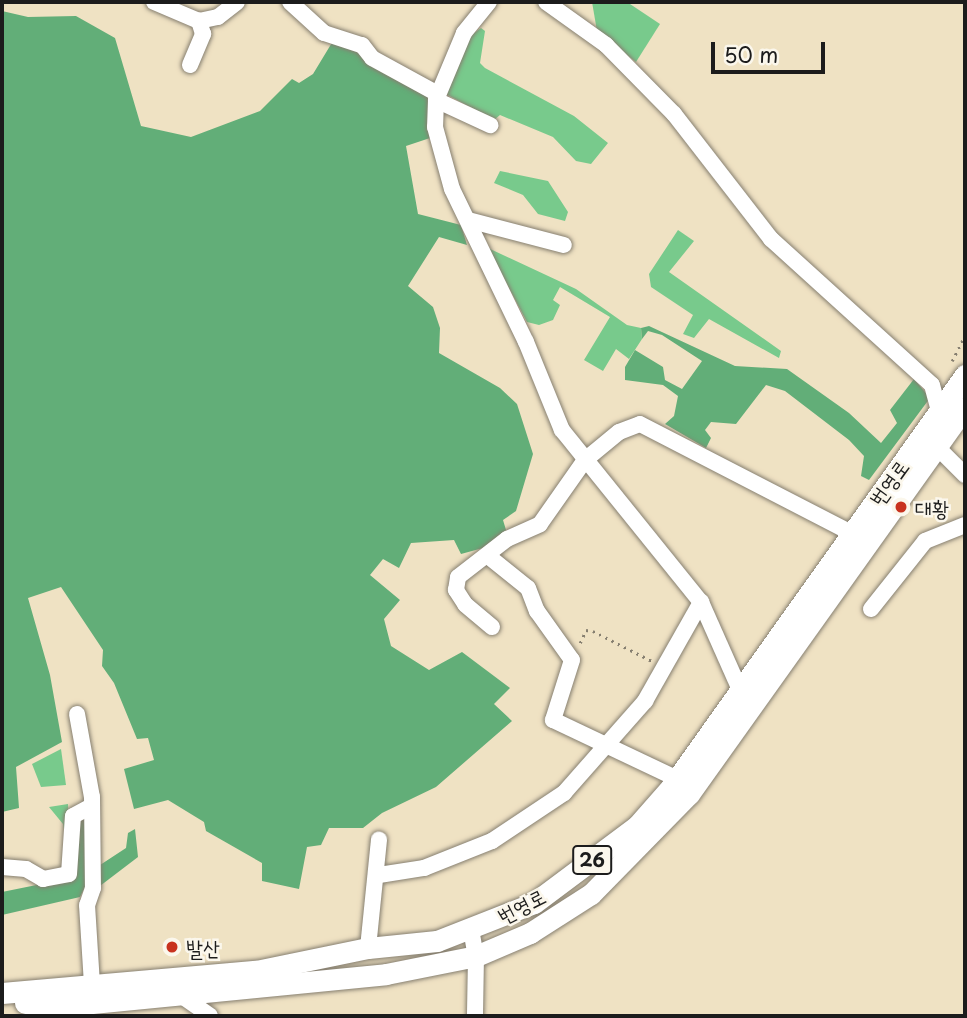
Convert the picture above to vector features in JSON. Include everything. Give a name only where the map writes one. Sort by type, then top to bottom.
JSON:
[{"type":"main road","name":"번영로","points":[[2,993],[257,971],[368,948],[437,941],[534,903],[637,826],[678,779],[965,375]]},
{"type":"main road","name":"번영로","points":[[2,1005],[82,1004],[386,974],[476,956],[530,933],[591,894],[645,843],[737,729],[965,407]]},
{"type":"street","points":[[154,2],[199,21],[218,17],[237,2]]},
{"type":"street","points":[[290,2],[324,33],[362,45],[372,58],[490,125]]},
{"type":"street","points":[[489,2],[464,33],[437,97],[435,127],[452,189],[562,430],[701,602],[740,690]]},
{"type":"street","points":[[546,2],[606,44],[674,114],[771,239],[932,385],[940,411],[938,448],[965,475]]},
{"type":"street","points":[[190,65],[203,34],[199,21]]},
{"type":"street","points":[[468,220],[564,246]]},
{"type":"street","points":[[492,627],[456,590],[458,577],[507,539],[540,524],[585,460],[619,432],[640,424],[851,533]]},
{"type":"street","points":[[871,610],[925,541],[965,526]]},
{"type":"street","points":[[488,556],[528,587],[537,611],[572,660],[553,720],[678,779]]},
{"type":"street","points":[[379,875],[424,868],[492,841],[564,793],[603,745],[645,701],[701,602]]},
{"type":"street","points":[[77,713],[92,806],[93,888],[87,905],[92,985]]},
{"type":"street","points":[[2,867],[26,869],[43,878],[69,874],[74,816],[92,806]]},
{"type":"street","points":[[368,948],[379,875],[379,840]]},
{"type":"street","points":[[471,929],[476,956],[475,1016]]},
{"type":"street","points":[[179,994],[210,1016]]},
{"type":"path","points":[[572,660],[586,630],[664,668]]},
{"type":"green space","points":[[592,2],[627,2],[660,24],[636,62],[597,31]]},
{"type":"green space","points":[[2,11],[28,17],[76,16],[115,38],[141,126],[191,137],[260,111],[292,79],[299,83],[313,74],[333,41],[361,49],[428,96],[430,138],[406,146],[418,214],[461,225],[467,245],[439,237],[408,286],[433,307],[440,328],[439,353],[500,388],[517,404],[533,454],[516,511],[503,520],[506,530],[483,548],[461,554],[454,540],[411,543],[399,568],[383,559],[370,575],[400,600],[384,619],[391,646],[429,670],[462,652],[510,688],[494,704],[512,721],[436,787],[382,813],[363,828],[329,828],[321,845],[307,847],[299,889],[262,881],[262,863],[206,831],[204,822],[168,800],[134,809],[124,769],[154,760],[148,738],[137,739],[114,683],[102,666],[103,650],[61,587],[28,598],[50,675],[62,742],[16,767],[19,808],[2,812]]},
{"type":"green space","points":[[481,28],[485,31],[480,63],[485,68],[574,116],[608,143],[591,164],[576,161],[553,137],[500,115],[494,120],[446,94],[470,36]]},
{"type":"green space","points":[[500,171],[548,181],[568,212],[565,221],[538,214],[523,195],[494,183]]},
{"type":"green space","points":[[678,230],[694,241],[669,272],[781,351],[779,358],[709,319],[694,338],[683,334],[693,315],[651,287],[649,274]]},
{"type":"green space","points":[[488,248],[576,289],[627,325],[641,328],[642,339],[629,359],[616,349],[603,371],[584,360],[610,317],[560,287],[553,300],[560,305],[553,320],[539,325],[527,322]]},
{"type":"green space","points":[[649,326],[735,366],[787,369],[849,413],[881,443],[897,423],[890,410],[914,379],[930,398],[869,480],[861,476],[864,456],[849,440],[785,391],[766,385],[736,424],[711,422],[705,430],[711,438],[706,448],[665,424],[674,416],[678,396],[663,385],[625,380],[625,367],[635,350],[663,367],[665,380],[682,389],[702,361],[662,335],[648,331],[642,339],[641,328]]},
{"type":"green space","points":[[61,749],[66,785],[41,787],[32,764]]},
{"type":"green space","points":[[68,804],[70,861],[63,824],[49,807]]},
{"type":"green space","points":[[86,817],[90,877],[80,897],[2,915],[2,892],[71,878],[77,820]]},
{"type":"green space","points":[[135,829],[138,857],[96,889],[97,867],[126,848],[128,833]]},
{"type":"place","name":"대황","points":[[901,507]]},
{"type":"place","name":"발산","points":[[172,947]]}]
